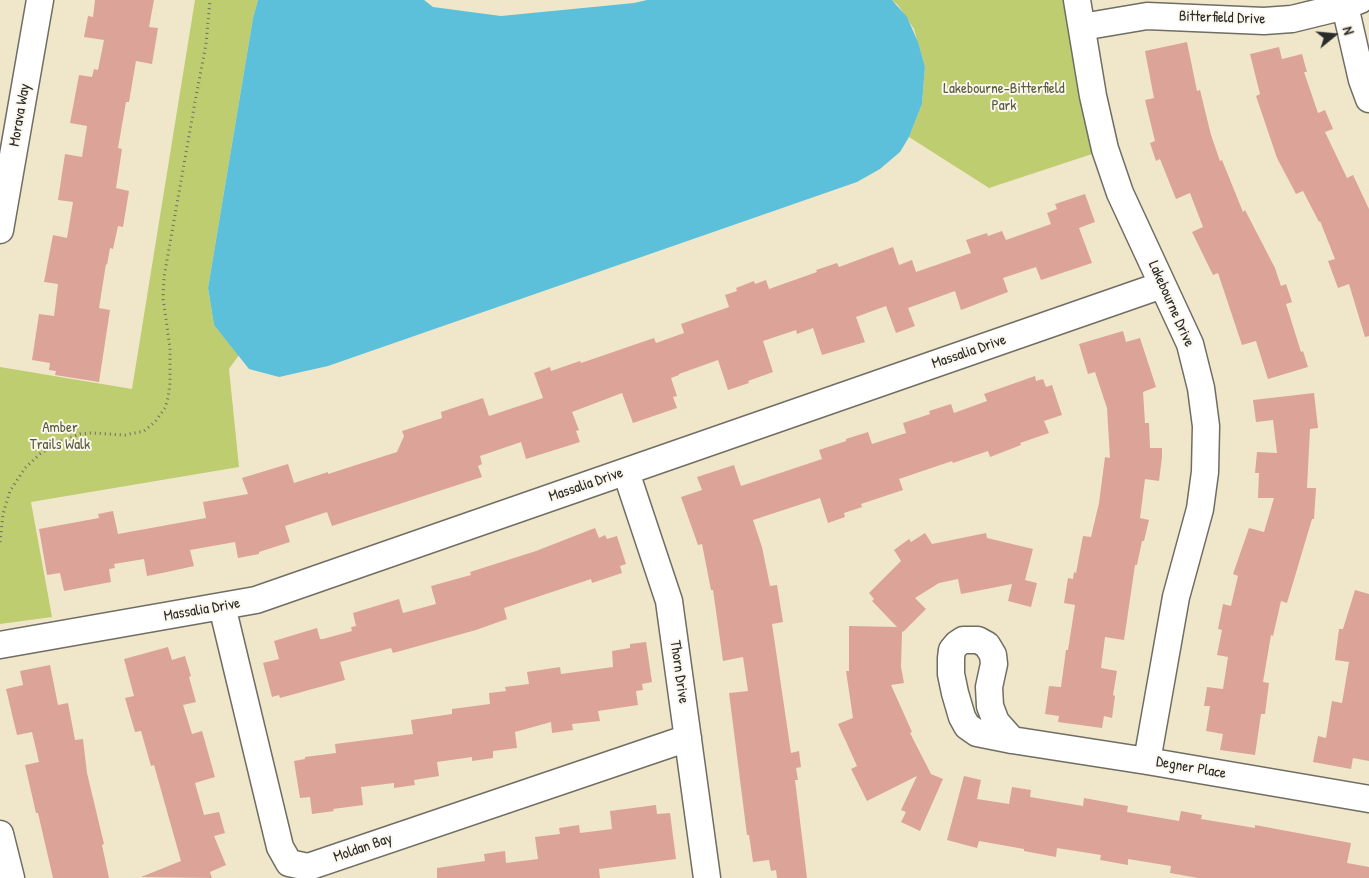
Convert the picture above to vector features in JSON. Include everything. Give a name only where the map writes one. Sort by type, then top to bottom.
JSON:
[{"type":"street","name":"Morava Way","points":[[0,230],[40,0]]},
{"type":"street","name":"Lakebourne Drive","points":[[1077,0],[1093,96],[1106,149],[1120,193],[1162,285],[1182,323],[1190,344],[1198,370],[1206,426],[1205,472],[1200,509],[1176,597],[1148,761]]},
{"type":"street","name":"Bitterfield Drive","points":[[1082,27],[1147,16],[1264,20],[1292,19],[1352,3]]},
{"type":"street","points":[[1352,3],[1357,61],[1369,99]]},
{"type":"street","name":"Massalia Drive","points":[[0,644],[256,600],[1162,285]]},
{"type":"street","name":"Thorn Drive","points":[[626,472],[669,601],[707,878]]},
{"type":"street","name":"Moldan Bay","points":[[222,606],[280,847],[289,863],[308,867],[688,738]]},
{"type":"street","name":"Degner Place","points":[[1012,740],[1369,799]]},
{"type":"street","points":[[0,834],[11,878]]},
{"type":"path","points":[[0,542],[3,514],[10,491],[25,468],[40,454],[61,441],[80,434],[125,435],[144,431],[155,422],[165,408],[170,383],[170,348],[163,298],[164,277],[194,102],[206,44],[210,0]]},
{"type":"green space","name":"Amber Trails Walk","points":[[195,0],[258,0],[253,18],[208,288],[214,325],[239,355],[229,369],[239,467],[31,502],[52,617],[0,624],[0,367],[132,389]]},
{"type":"green space","name":"Lakebourne-Bitterfield Park","points":[[892,0],[1067,0],[1095,153],[989,188],[909,137],[922,104],[925,67],[914,29],[898,5]]},
{"type":"water","points":[[258,0],[424,0],[433,7],[501,16],[634,3],[647,0],[892,0],[907,17],[918,42],[925,67],[922,104],[909,137],[900,152],[880,169],[857,182],[328,366],[279,377],[249,369],[214,325],[208,288],[253,18]]},
{"type":"building","points":[[95,0],[154,0],[149,27],[158,28],[152,64],[136,61],[118,148],[122,149],[116,188],[129,191],[123,227],[118,226],[113,249],[110,248],[99,308],[110,310],[99,382],[55,375],[56,371],[49,370],[50,363],[32,360],[39,314],[54,316],[58,284],[44,282],[53,235],[67,238],[73,202],[58,200],[65,154],[82,157],[87,126],[70,123],[79,75],[92,77],[94,69],[98,70],[104,40],[84,37],[88,16],[93,17]]},
{"type":"building","points":[[1187,42],[1197,91],[1200,90],[1211,135],[1220,161],[1222,160],[1243,212],[1245,210],[1275,268],[1281,286],[1286,284],[1292,302],[1286,304],[1301,352],[1303,351],[1308,367],[1268,379],[1256,341],[1242,345],[1218,273],[1213,275],[1192,232],[1203,227],[1190,193],[1176,199],[1160,159],[1156,161],[1150,143],[1155,141],[1145,100],[1154,98],[1145,51]]},
{"type":"building","points":[[1279,47],[1282,59],[1302,54],[1307,72],[1304,72],[1318,113],[1325,110],[1333,129],[1325,132],[1347,178],[1353,175],[1369,209],[1369,336],[1365,337],[1349,284],[1338,288],[1328,261],[1335,259],[1320,221],[1303,191],[1296,194],[1277,158],[1256,96],[1260,94],[1250,54]]},
{"type":"building","points":[[1085,194],[1095,222],[1079,228],[1092,263],[1041,280],[1036,267],[1003,278],[1008,292],[961,310],[955,291],[908,308],[915,326],[896,333],[886,306],[856,317],[865,342],[822,355],[813,328],[797,334],[796,330],[763,341],[773,372],[748,381],[749,383],[728,390],[718,360],[671,378],[677,396],[673,397],[677,408],[633,423],[622,393],[572,412],[579,430],[576,431],[580,442],[526,459],[521,442],[480,456],[482,464],[478,466],[482,477],[332,526],[327,512],[285,526],[290,542],[259,552],[259,554],[238,558],[235,542],[190,550],[194,566],[147,576],[144,559],[114,564],[115,568],[109,569],[111,582],[64,591],[60,573],[47,575],[39,529],[99,518],[98,514],[113,511],[118,534],[206,518],[203,502],[248,494],[242,478],[288,464],[294,483],[328,472],[328,474],[397,452],[404,436],[402,431],[442,418],[441,412],[483,398],[489,416],[543,398],[534,373],[550,367],[551,371],[580,361],[581,363],[654,338],[656,343],[684,333],[681,324],[729,307],[725,295],[737,291],[736,288],[754,281],[755,284],[766,280],[769,289],[817,272],[816,270],[837,263],[839,267],[893,247],[899,265],[912,260],[916,272],[971,253],[966,240],[987,233],[988,236],[1002,231],[1006,240],[1051,224],[1047,213],[1057,209],[1055,204]]},
{"type":"building","points":[[1123,331],[1126,342],[1140,338],[1156,387],[1143,392],[1145,423],[1149,423],[1150,448],[1162,448],[1162,457],[1159,481],[1145,479],[1140,518],[1149,520],[1137,565],[1135,565],[1124,640],[1105,637],[1101,668],[1117,671],[1112,718],[1104,716],[1102,728],[1058,722],[1059,716],[1045,714],[1049,686],[1061,687],[1066,650],[1068,650],[1075,605],[1064,603],[1068,578],[1073,579],[1074,572],[1076,573],[1083,536],[1091,537],[1099,503],[1105,457],[1110,458],[1107,408],[1095,372],[1088,374],[1079,344]]},
{"type":"building","points":[[1035,376],[1036,381],[1043,379],[1046,387],[1052,385],[1062,415],[1044,421],[1049,433],[1020,443],[1021,445],[990,457],[988,451],[899,479],[903,490],[861,504],[862,507],[844,513],[845,517],[828,523],[820,498],[753,520],[762,547],[770,586],[777,585],[783,622],[772,624],[791,753],[799,751],[801,767],[796,768],[798,780],[795,780],[807,878],[777,878],[776,870],[771,871],[769,860],[753,862],[749,835],[747,835],[729,693],[748,691],[743,657],[723,661],[713,590],[711,590],[702,544],[698,545],[681,497],[702,490],[697,477],[734,465],[741,486],[822,459],[819,450],[846,441],[846,439],[868,432],[872,444],[906,433],[903,423],[930,414],[929,411],[951,404],[954,413],[987,401],[984,394]]},
{"type":"building","points":[[1314,393],[1318,428],[1310,429],[1307,488],[1316,488],[1314,519],[1312,519],[1287,603],[1281,601],[1273,636],[1271,635],[1263,682],[1269,683],[1265,714],[1261,714],[1255,755],[1220,750],[1223,734],[1206,731],[1210,706],[1204,706],[1207,687],[1223,689],[1228,657],[1217,655],[1222,630],[1218,629],[1223,604],[1231,606],[1238,576],[1233,574],[1249,528],[1264,532],[1274,498],[1258,498],[1259,473],[1255,473],[1257,452],[1277,453],[1273,420],[1256,422],[1253,400]]},
{"type":"building","points":[[595,528],[599,538],[605,535],[607,539],[617,536],[626,564],[620,566],[622,573],[592,583],[591,579],[504,608],[507,619],[476,630],[393,653],[391,648],[340,662],[345,680],[280,698],[279,695],[272,697],[263,663],[279,659],[274,641],[317,628],[320,639],[352,631],[351,627],[356,626],[353,613],[399,599],[403,613],[436,604],[431,586],[471,575],[470,572],[536,551]]},
{"type":"building","points":[[925,533],[932,544],[986,533],[987,538],[1033,549],[1025,580],[1037,583],[1031,607],[1008,601],[1012,584],[961,594],[958,579],[939,583],[915,598],[926,609],[902,631],[901,667],[904,683],[891,685],[912,732],[910,733],[931,774],[943,779],[920,831],[901,822],[906,812],[901,810],[917,776],[867,801],[851,769],[857,766],[838,724],[853,718],[846,671],[849,671],[849,626],[897,627],[872,601],[874,599],[869,593],[901,561],[894,550],[909,539],[911,542]]},
{"type":"building","points":[[1355,590],[1369,594],[1369,761],[1353,758],[1351,769],[1313,762],[1318,736],[1326,738],[1332,701],[1342,703],[1349,662],[1335,660],[1339,629],[1343,629]]},
{"type":"building","points":[[646,642],[652,682],[642,684],[643,690],[636,691],[638,705],[598,711],[600,721],[572,724],[573,730],[552,733],[551,722],[515,732],[517,748],[493,751],[493,758],[472,761],[472,757],[437,762],[439,776],[414,780],[415,785],[394,788],[394,783],[361,787],[363,805],[312,814],[310,797],[300,798],[294,761],[305,759],[305,757],[336,753],[335,744],[413,734],[411,720],[452,714],[452,709],[490,704],[489,693],[506,691],[505,687],[529,684],[527,672],[560,667],[561,674],[613,667],[612,651],[630,648],[630,644]]},
{"type":"building","points":[[168,647],[172,660],[185,656],[196,702],[183,705],[192,734],[202,731],[215,777],[195,783],[204,815],[219,812],[225,833],[214,836],[226,865],[210,872],[212,878],[141,877],[181,861],[154,765],[151,766],[141,731],[135,732],[125,698],[134,696],[124,659]]},
{"type":"building","points":[[50,665],[58,705],[68,703],[75,740],[83,739],[87,773],[104,844],[102,845],[109,878],[53,878],[25,765],[39,762],[32,732],[17,735],[6,689],[23,685],[20,671]]},
{"type":"building","points":[[964,776],[981,780],[977,799],[1009,804],[1012,787],[1031,790],[1030,797],[1083,806],[1084,798],[1128,806],[1127,812],[1179,821],[1181,811],[1202,815],[1201,819],[1255,828],[1255,825],[1351,843],[1347,863],[1369,867],[1369,878],[1198,878],[1170,873],[1171,866],[1128,859],[1128,865],[1100,860],[1101,855],[1057,848],[1056,857],[979,841],[977,848],[947,840]]},
{"type":"building","points":[[656,805],[657,814],[670,813],[676,859],[599,869],[600,878],[437,878],[437,868],[485,861],[484,854],[505,851],[506,863],[538,859],[535,837],[560,834],[559,828],[579,825],[580,833],[612,829],[610,811]]}]
